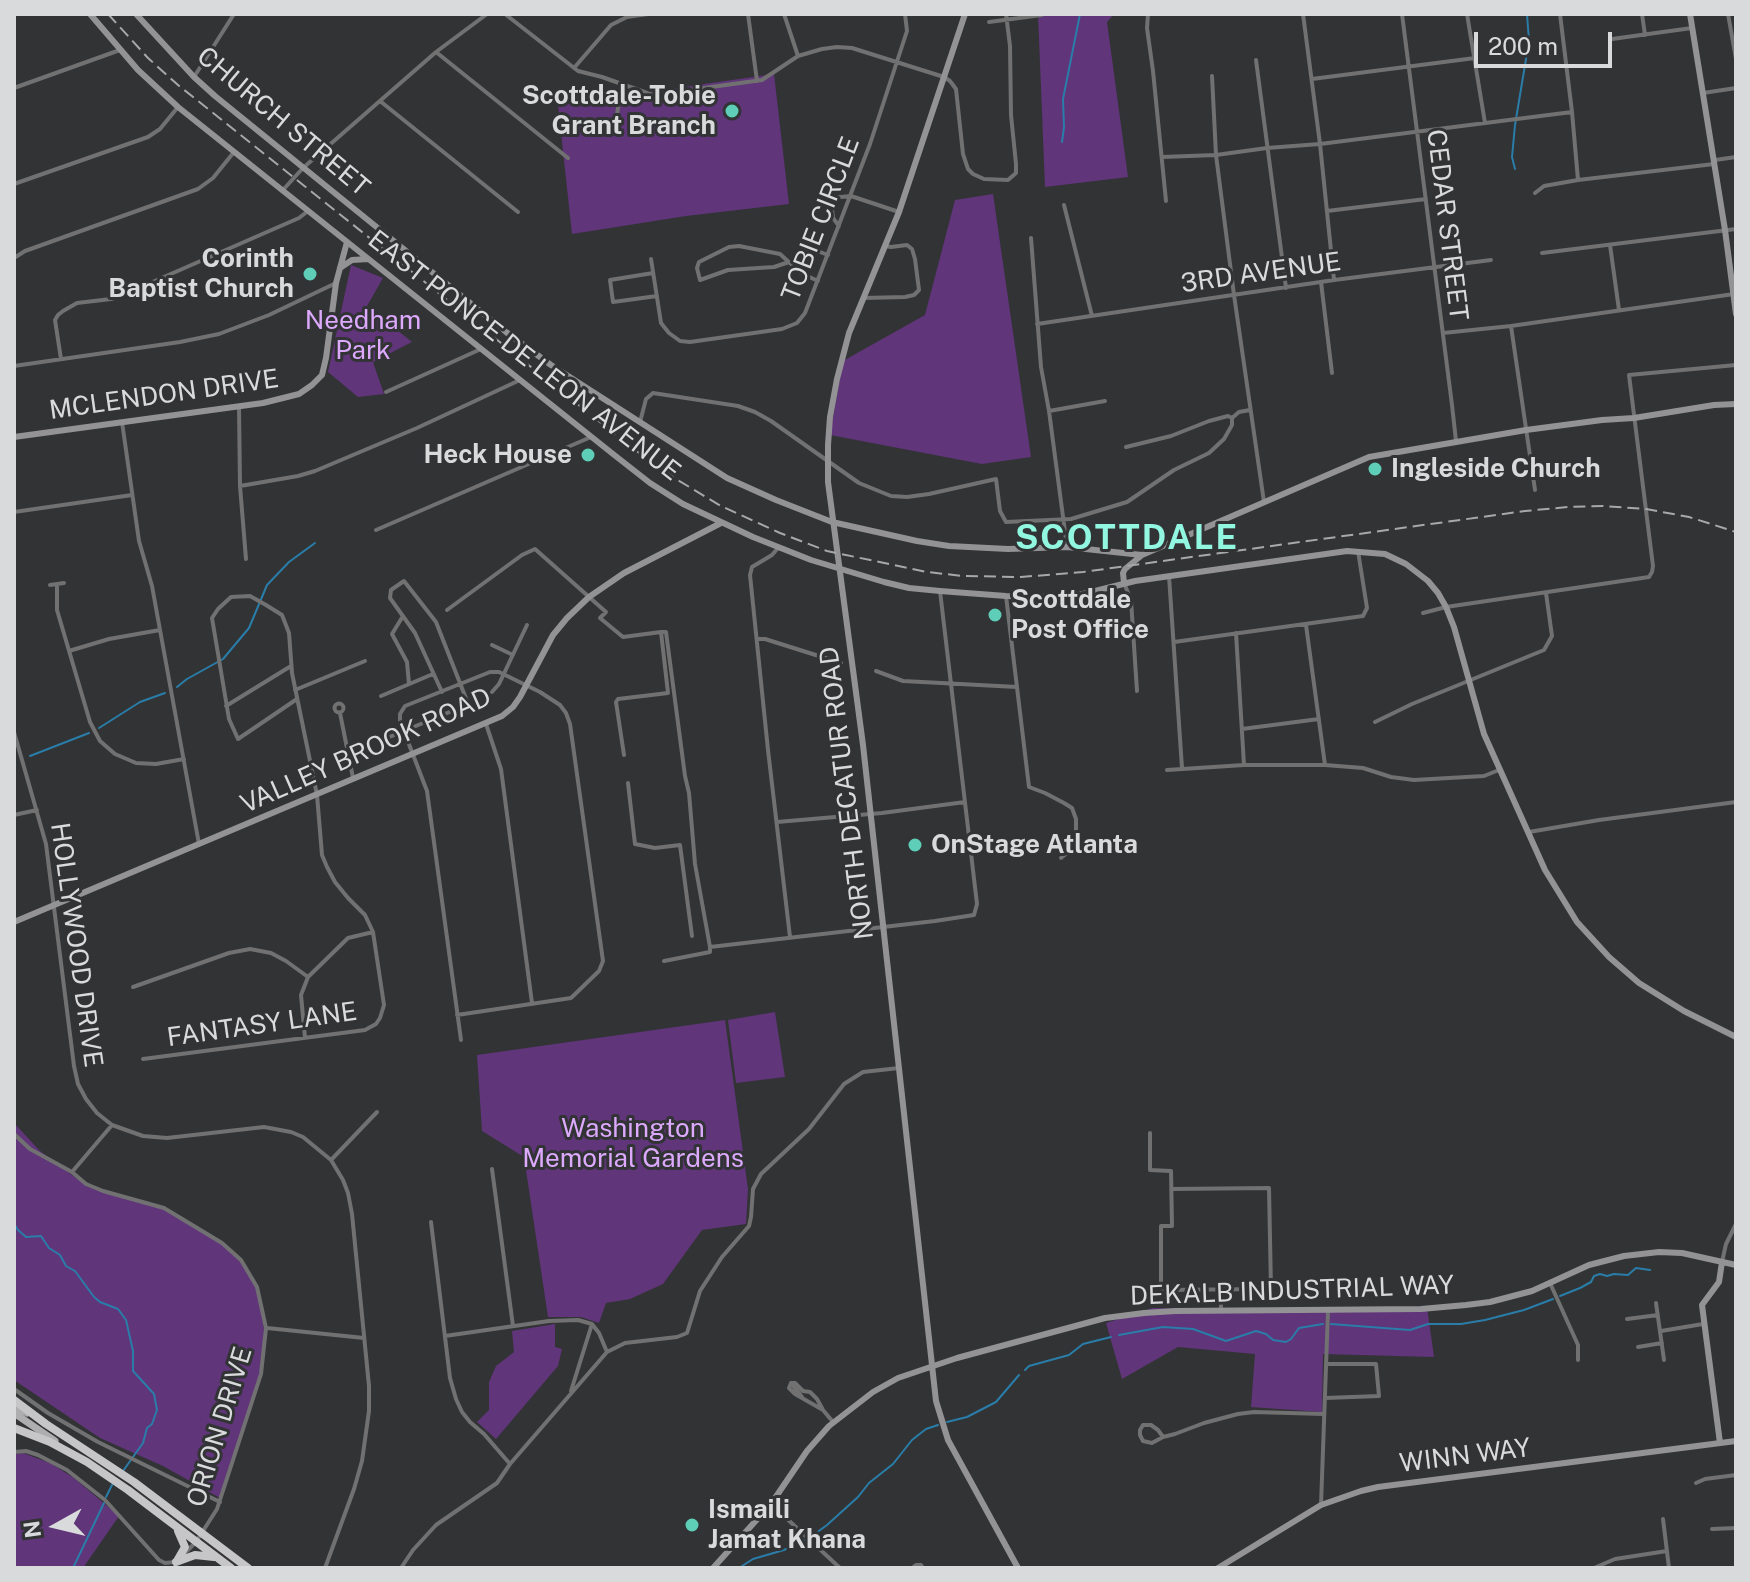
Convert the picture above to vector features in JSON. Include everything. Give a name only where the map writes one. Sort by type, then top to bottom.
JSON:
[{"type":"highway","points":[[14,1400],[112,1467],[176,1527],[231,1568]]},
{"type":"highway","points":[[14,1428],[50,1442],[106,1476],[131,1486],[248,1568]]},
{"type":"highway","points":[[176,1527],[185,1547],[176,1562]]},
{"type":"highway","points":[[176,1562],[195,1555],[217,1557]]},
{"type":"main road","name":"EAST PONCE DE LEON AVENUE","points":[[90,14],[138,70],[178,107],[591,437],[665,493],[694,510],[779,548],[839,569],[907,587],[1006,596],[1068,596],[1169,576],[1358,551],[1385,554],[1406,564],[1428,581],[1446,607],[1484,734],[1527,833],[1577,922],[1609,957],[1639,983],[1668,1002],[1736,1037]]},
{"type":"main road","name":"CHURCH STREET","points":[[136,14],[194,77],[231,109],[514,338],[640,423],[735,482],[832,522],[917,541],[1008,549],[1067,547],[1142,555]]},
{"type":"main road","name":"NORTH DECATUR ROAD","points":[[965,14],[899,212],[849,333],[830,417],[827,461],[936,1401],[948,1440],[1018,1568]]},
{"type":"main road","points":[[1690,14],[1736,314]]},
{"type":"main road","name":"MCLENDON DRIVE","points":[[14,437],[286,399],[299,394],[322,375],[336,283],[347,242]]},
{"type":"main road","points":[[340,268],[352,260],[368,259]]},
{"type":"main road","points":[[1124,583],[1125,569],[1142,555],[1369,457],[1526,430],[1736,404]]},
{"type":"main road","name":"VALLEY BROOK ROAD","points":[[14,922],[502,716],[513,707],[527,686],[553,635],[589,597],[624,573],[721,523]]},
{"type":"main road","name":"DEKALB INDUSTRIAL WAY","points":[[713,1568],[771,1504],[807,1451],[833,1422],[873,1392],[898,1378],[932,1366],[1105,1318],[1175,1311],[1328,1311],[1466,1305],[1532,1291],[1589,1265],[1624,1256],[1659,1252],[1682,1253],[1736,1265]]},
{"type":"main road","points":[[1720,1443],[1702,1305],[1719,1282],[1722,1262]]},
{"type":"main road","points":[[14,1406],[46,1424]]},
{"type":"main road","points":[[14,1413],[87,1462]]},
{"type":"main road","name":"WINN WAY","points":[[1218,1568],[1321,1505],[1349,1494],[1378,1487],[1736,1441]]},
{"type":"street","points":[[194,77],[234,14]]},
{"type":"street","points":[[282,191],[303,168],[436,52],[487,14]]},
{"type":"street","points":[[505,14],[574,68],[646,93],[660,95],[766,79],[798,56],[837,47],[852,48],[944,77],[955,85],[968,169],[984,179],[1008,180],[1016,173],[1006,17]]},
{"type":"street","points":[[574,68],[611,25],[627,17],[648,14]]},
{"type":"street","points":[[748,14],[757,81]]},
{"type":"street","points":[[784,14],[798,56]]},
{"type":"street","name":"TOBIE CIRCLE","points":[[651,259],[661,323],[680,341],[793,326],[805,313],[851,196],[907,31],[905,14]]},
{"type":"street","points":[[1148,14],[1166,201]]},
{"type":"street","points":[[1303,14],[1334,280]]},
{"type":"street","name":"CEDAR STREET","points":[[1402,14],[1456,441]]},
{"type":"street","points":[[1467,14],[1485,123]]},
{"type":"street","points":[[1560,14],[1578,180]]},
{"type":"street","points":[[1642,14],[1645,35]]},
{"type":"street","points":[[1728,14],[1736,59]]},
{"type":"street","points":[[989,22],[1006,17],[1042,15]]},
{"type":"street","points":[[1612,39],[1692,28]]},
{"type":"street","points":[[14,88],[120,50]]},
{"type":"street","points":[[436,52],[568,158]]},
{"type":"street","points":[[1312,79],[1475,58]]},
{"type":"street","points":[[1256,60],[1286,288]]},
{"type":"street","points":[[1212,76],[1216,155],[1264,502]]},
{"type":"street","points":[[615,131],[621,84]]},
{"type":"street","points":[[1703,93],[1736,88]]},
{"type":"street","points":[[380,101],[518,212]]},
{"type":"street","points":[[14,184],[148,137],[160,129],[178,107]]},
{"type":"street","points":[[1162,157],[1216,155],[1320,144],[1572,112]]},
{"type":"street","points":[[14,258],[29,249],[198,189],[213,178],[234,152]]},
{"type":"street","points":[[1535,193],[1544,186],[1736,157]]},
{"type":"street","points":[[839,226],[833,218],[831,198],[851,196],[899,212]]},
{"type":"street","points":[[1327,211],[1426,199]]},
{"type":"street","points":[[1064,205],[1092,316]]},
{"type":"street","points":[[61,359],[55,320],[63,311],[77,303],[125,294],[299,218],[308,211]]},
{"type":"street","points":[[1542,253],[1736,229]]},
{"type":"street","points":[[1031,238],[1041,367],[1067,547]]},
{"type":"street","points":[[863,298],[909,296],[917,293],[920,287],[912,249],[903,245],[885,246]]},
{"type":"street","points":[[1610,245],[1619,310]]},
{"type":"street","points":[[789,262],[774,267],[728,270],[700,280],[697,268],[699,262],[729,247],[739,246],[780,254],[789,262],[801,273],[818,281]]},
{"type":"street","points":[[804,246],[828,255]]},
{"type":"street","name":"3RD AVENUE","points":[[1037,324],[1491,260]]},
{"type":"street","points":[[654,273],[610,280],[613,302],[657,296]]},
{"type":"street","points":[[1321,282],[1332,373]]},
{"type":"street","points":[[14,366],[219,334],[269,315],[336,283]]},
{"type":"street","points":[[1443,333],[1735,294]]},
{"type":"street","points":[[1511,326],[1535,490]]},
{"type":"street","points":[[386,392],[481,349]]},
{"type":"street","points":[[1423,613],[1651,575],[1653,570],[1629,375],[1736,365]]},
{"type":"street","points":[[240,486],[315,471],[520,380]]},
{"type":"street","points":[[640,423],[646,399],[653,393],[726,404],[755,412],[859,483],[891,496],[929,494],[996,479],[1000,511],[1006,522],[1064,520],[1127,502],[1174,470],[1209,453],[1224,439],[1232,425],[1232,418],[1239,412],[1250,410]]},
{"type":"street","points":[[1049,411],[1105,401]]},
{"type":"street","points":[[239,406],[240,486],[246,559]]},
{"type":"street","points":[[1126,447],[1171,436],[1209,421],[1228,416],[1232,418]]},
{"type":"street","points":[[122,422],[139,541],[152,586],[199,844]]},
{"type":"street","points":[[376,530],[591,437]]},
{"type":"street","points":[[14,512],[132,495]]},
{"type":"street","points":[[779,548],[750,569],[790,937]]},
{"type":"street","points":[[447,610],[522,555],[535,549],[606,612],[600,618],[623,637],[661,632],[689,793],[695,864],[710,947],[710,952],[664,961]]},
{"type":"street","points":[[1174,642],[1363,616],[1366,611],[1358,551]]},
{"type":"street","points":[[1169,576],[1182,768]]},
{"type":"street","points":[[387,738],[464,706],[467,701],[436,622],[404,581],[391,590],[390,598],[415,633],[442,692]]},
{"type":"street","points":[[50,585],[64,583]]},
{"type":"street","points":[[1124,583],[1131,600],[1137,691]]},
{"type":"street","points":[[57,584],[57,610],[94,732],[103,744],[126,761],[156,764],[184,759]]},
{"type":"street","points":[[710,947],[971,916],[976,912],[940,591]]},
{"type":"street","points":[[1375,722],[1544,650],[1552,636],[1546,593]]},
{"type":"street","name":"FANTASY LANE","points":[[143,1059],[365,1030],[376,1024],[384,1005],[373,932],[365,915],[348,898],[322,855],[317,795],[295,690],[289,633],[282,615],[250,596],[231,597],[212,618],[226,706]]},
{"type":"street","points":[[1006,596],[1029,787],[1072,808],[1076,819],[1074,842],[1061,858]]},
{"type":"street","points":[[403,616],[392,634],[407,662],[409,684]]},
{"type":"street","points":[[1305,624],[1325,765]]},
{"type":"street","points":[[492,692],[499,684],[527,625]]},
{"type":"street","points":[[69,651],[109,639],[160,630]]},
{"type":"street","points":[[1236,633],[1244,765]]},
{"type":"street","points":[[757,639],[841,663]]},
{"type":"street","points":[[492,645],[513,655]]},
{"type":"street","points":[[295,690],[365,661]]},
{"type":"street","points":[[291,666],[226,706],[238,739],[297,699]]},
{"type":"street","points":[[876,671],[903,681],[1017,687]]},
{"type":"street","points":[[457,1015],[571,998],[599,971],[603,961],[570,724],[560,705],[499,672],[490,672],[405,706],[400,714],[427,791],[457,1015],[461,1040]]},
{"type":"street","points":[[381,696],[433,674]]},
{"type":"street","points":[[624,755],[618,699],[670,693]]},
{"type":"street","points":[[340,713],[353,780]]},
{"type":"street","points":[[1242,729],[1319,719]]},
{"type":"street","points":[[486,724],[501,769],[532,1003]]},
{"type":"street","name":"HOLLYWOOD DRIVE","points":[[14,732],[46,844],[78,1084],[91,1106],[112,1125]]},
{"type":"street","points":[[1167,770],[1244,765],[1325,765],[1363,768],[1414,780],[1484,776],[1499,770]]},
{"type":"street","points":[[628,783],[635,844],[655,848],[693,841]]},
{"type":"street","points":[[777,822],[965,802]]},
{"type":"street","points":[[1527,833],[1736,802]]},
{"type":"street","points":[[14,815],[37,810]]},
{"type":"street","points":[[680,845],[692,936]]},
{"type":"street","points":[[305,1038],[301,995],[308,977],[348,938],[373,932]]},
{"type":"street","points":[[133,987],[229,953],[250,949],[271,953],[308,977]]},
{"type":"street","points":[[401,1568],[436,1525],[493,1486],[607,1352],[625,1343],[687,1333],[700,1291],[722,1257],[749,1226],[753,1189],[761,1174],[809,1129],[844,1084],[863,1072],[899,1068]]},
{"type":"street","points":[[331,1160],[377,1112]]},
{"type":"street","points":[[72,1172],[112,1125],[137,1135],[167,1138],[244,1128],[279,1129],[303,1137],[331,1160],[348,1193],[369,1411],[362,1461],[325,1568]]},
{"type":"street","points":[[1150,1133],[1150,1170],[1171,1171],[1172,1226],[1161,1226],[1161,1290],[1271,1289],[1269,1188],[1172,1189]]},
{"type":"street","name":"ORION DRIVE","points":[[14,1134],[30,1149],[72,1172],[86,1184],[164,1208],[222,1243],[241,1260],[257,1287],[266,1328],[261,1374],[220,1502],[196,1542],[176,1562]]},
{"type":"street","points":[[492,1169],[513,1326]]},
{"type":"street","points":[[431,1222],[450,1378],[462,1412],[510,1464]]},
{"type":"street","points":[[1722,1262],[1726,1244],[1736,1224]]},
{"type":"street","points":[[1550,1283],[1578,1345],[1578,1360]]},
{"type":"street","points":[[1221,1289],[1221,1311]]},
{"type":"street","points":[[1656,1303],[1664,1360]]},
{"type":"street","points":[[1321,1505],[1328,1311]]},
{"type":"street","points":[[1627,1319],[1658,1315]]},
{"type":"street","points":[[445,1336],[560,1319],[578,1320],[592,1324],[607,1352]]},
{"type":"street","points":[[571,1393],[592,1324]]},
{"type":"street","points":[[1661,1331],[1703,1324]]},
{"type":"street","points":[[266,1328],[364,1338]]},
{"type":"street","points":[[1638,1347],[1662,1343]]},
{"type":"street","points":[[1325,1398],[1379,1396],[1376,1364],[1326,1364]]},
{"type":"street","points":[[823,1410],[804,1401],[789,1388],[791,1383],[810,1392],[833,1422]]},
{"type":"street","points":[[14,1389],[48,1413],[116,1452],[220,1502]]},
{"type":"street","points":[[1163,1437],[1151,1425],[1143,1425],[1140,1430],[1143,1441],[1147,1443],[1221,1417],[1254,1412],[1324,1414]]},
{"type":"street","points":[[14,1452],[26,1451],[38,1455],[67,1470],[118,1513],[159,1560],[176,1562]]},
{"type":"street","points":[[1696,1483],[1736,1475]]},
{"type":"street","points":[[771,1504],[840,1568]]},
{"type":"street","points":[[1663,1519],[1669,1568]]},
{"type":"street","points":[[1712,1529],[1736,1528]]},
{"type":"street","points":[[1594,1568],[1615,1559],[1667,1551]]},
{"type":"street","points":[[912,1568],[916,1565],[923,1568]]},
{"type":"green space","points":[[1038,14],[1114,14],[1107,22],[1128,177],[1045,187]]},
{"type":"green space","points":[[774,74],[789,204],[572,234],[558,105]]},
{"type":"green space","points":[[993,194],[1031,457],[982,464],[830,435],[843,361],[925,315],[955,200]]},
{"type":"green space","name":"Needham Park","points":[[351,265],[383,278],[367,306],[412,342],[373,362],[384,394],[358,397],[328,372]]},
{"type":"green space","points":[[775,1012],[785,1077],[736,1083],[728,1020]]},
{"type":"green space","name":"Washington Memorial Gardens","points":[[725,1020],[748,1189],[746,1224],[702,1230],[663,1284],[630,1299],[606,1303],[599,1323],[581,1317],[548,1317],[524,1157],[482,1131],[477,1055]]},
{"type":"green space","points":[[14,1123],[40,1151],[88,1187],[158,1205],[221,1241],[243,1263],[258,1285],[264,1330],[260,1383],[220,1498],[163,1466],[100,1438],[14,1380]]},
{"type":"green space","points":[[1427,1307],[1434,1357],[1323,1354],[1322,1412],[1251,1407],[1255,1354],[1178,1347],[1122,1379],[1106,1323],[1153,1308],[1302,1311]]},
{"type":"green space","points":[[555,1324],[555,1347],[562,1349],[558,1366],[496,1439],[477,1422],[489,1410],[489,1382],[496,1366],[514,1352],[512,1331]]},
{"type":"green space","points":[[23,1453],[50,1463],[74,1478],[119,1516],[83,1568],[14,1568],[14,1454]]},
{"type":"waterway","points":[[1062,142],[1063,99],[1080,14]]},
{"type":"waterway","points":[[1515,169],[1512,157],[1515,125],[1529,41],[1527,14]]},
{"type":"waterway","points":[[177,687],[223,659],[249,628],[267,585],[289,562],[315,543]]},
{"type":"waterway","points":[[99,728],[140,702],[165,693]]},
{"type":"waterway","points":[[30,756],[89,733]]},
{"type":"waterway","points":[[14,1193],[14,1199]]},
{"type":"waterway","points":[[14,1208],[18,1230],[26,1237],[41,1236],[49,1248],[60,1255],[66,1266],[75,1271],[94,1297],[118,1309],[126,1320],[133,1351],[133,1371],[154,1394],[157,1410],[143,1443],[123,1471]]},
{"type":"waterway","points":[[1560,1296],[1591,1282],[1594,1276],[1600,1274],[1628,1275],[1636,1268],[1650,1270]]},
{"type":"waterway","points":[[1331,1324],[1410,1330],[1428,1324],[1485,1320],[1553,1299]]},
{"type":"waterway","points":[[1119,1335],[1163,1327],[1193,1329],[1226,1341],[1256,1331],[1273,1340],[1286,1342],[1299,1328],[1323,1324]]},
{"type":"waterway","points":[[1025,1370],[1029,1366],[1069,1355],[1083,1344],[1111,1337]]},
{"type":"waterway","points":[[947,1422],[967,1417],[996,1402],[1019,1375]]},
{"type":"waterway","points":[[812,1536],[893,1464],[912,1440],[926,1429],[938,1425]]},
{"type":"waterway","points":[[106,1497],[112,1485]]},
{"type":"waterway","points":[[73,1568],[104,1503]]},
{"type":"waterway","points":[[739,1568],[753,1559],[807,1539]]},
{"type":"railway","points":[[108,14],[148,58],[178,85],[635,450],[721,506],[827,551],[927,572],[1021,577],[1083,572],[1568,507],[1646,509],[1689,517],[1736,532]]},
{"type":"place","name":"Scottdale-Tobie Grant Branch","points":[[732,111]]},
{"type":"place","name":"Corinth Baptist Church","points":[[310,274]]},
{"type":"place","name":"Heck House","points":[[588,455]]},
{"type":"place","name":"Ingleside Church","points":[[1375,469]]},
{"type":"place","name":"Scottdale Post Office","points":[[995,615]]},
{"type":"place","name":"OnStage Atlanta","points":[[915,845]]},
{"type":"place","name":"Ismaili Jamat Khana","points":[[692,1525]]},
{"type":"district","name":"SCOTTDALE","points":[[1127,539]]}]
